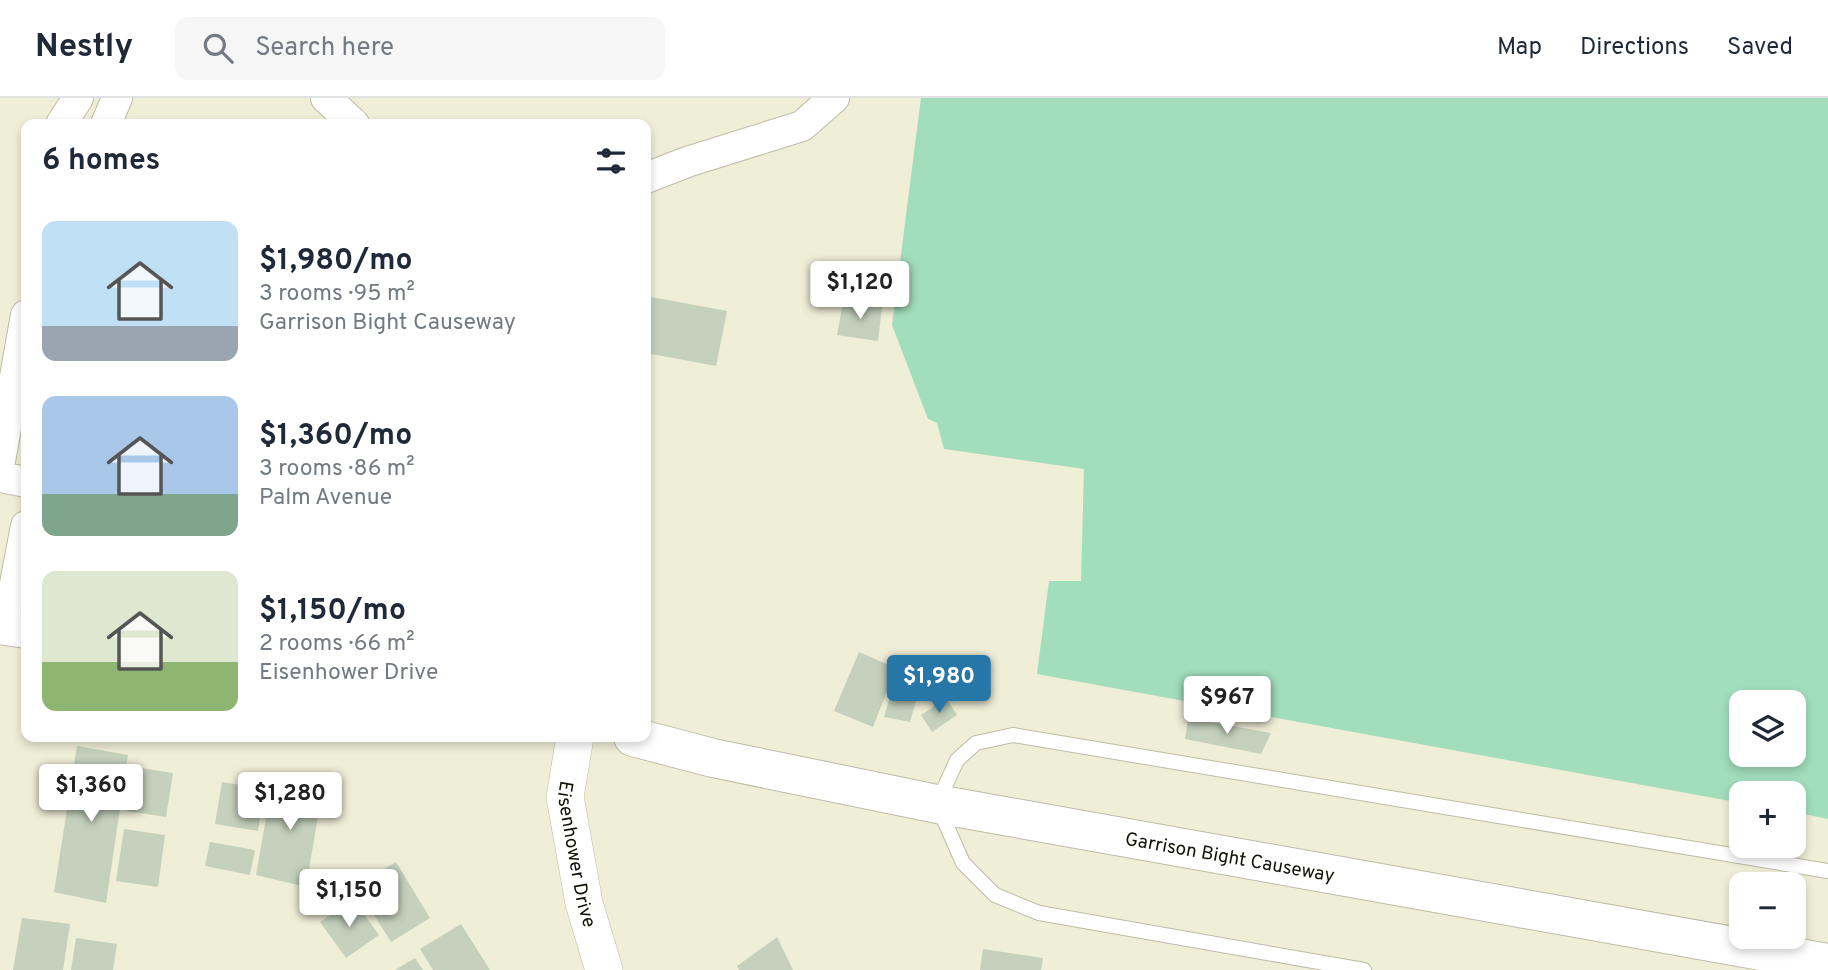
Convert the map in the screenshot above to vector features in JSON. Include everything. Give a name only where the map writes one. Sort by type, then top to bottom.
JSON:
[{"type":"main road","points":[[0,625],[21,628]]},
{"type":"main road","name":"Garrison Bight Causeway","points":[[651,742],[713,758],[937,804],[1828,963]]},
{"type":"street","points":[[64,119],[78,98]]},
{"type":"street","points":[[97,98],[103,119]]},
{"type":"street","points":[[106,119],[117,98]]},
{"type":"street","points":[[326,98],[349,119]]},
{"type":"street","points":[[651,176],[802,126],[830,103]]},
{"type":"street","points":[[0,461],[21,343]]},
{"type":"street","points":[[0,477],[21,481]]},
{"type":"street","points":[[0,616],[14,589],[21,552]]},
{"type":"street","name":"Eisenhower Drive","points":[[574,742],[565,797],[584,903],[604,970]]},
{"type":"lane","points":[[1364,970],[1039,913],[995,895],[963,863],[937,804],[957,760],[976,743],[1013,735],[1828,871]]},
{"type":"shaded area","points":[[921,98],[1828,98],[1828,819],[1806,814],[1806,781],[1729,781],[1729,801],[1037,674],[1049,581],[1081,581],[1084,469],[944,449],[937,423],[928,419],[892,325]]},
{"type":"building","points":[[651,297],[727,311],[716,366],[651,354]]},
{"type":"building","points":[[843,302],[882,307],[878,341],[837,335]]},
{"type":"building","points":[[859,652],[896,668],[873,727],[834,711]]},
{"type":"building","points":[[900,664],[924,672],[910,722],[884,717]]},
{"type":"building","points":[[946,698],[957,715],[932,732],[921,715]]},
{"type":"building","points":[[1188,718],[1271,733],[1261,754],[1185,739]]},
{"type":"building","points":[[77,746],[128,755],[106,903],[54,892]]},
{"type":"building","points":[[134,767],[173,773],[166,817],[127,811]]},
{"type":"building","points":[[273,778],[323,787],[306,887],[256,875]]},
{"type":"building","points":[[222,782],[265,789],[258,831],[215,824]]},
{"type":"building","points":[[124,829],[165,835],[158,887],[116,881]]},
{"type":"building","points":[[210,842],[255,850],[250,875],[205,866]]},
{"type":"building","points":[[396,862],[430,918],[391,942],[356,886]]},
{"type":"building","points":[[353,899],[379,935],[346,958],[320,922]]},
{"type":"building","points":[[22,918],[70,924],[63,970],[13,970]]},
{"type":"building","points":[[461,924],[490,970],[433,970],[420,949]]},
{"type":"building","points":[[777,937],[793,970],[739,970],[737,966]]},
{"type":"building","points":[[76,938],[117,944],[113,970],[71,970]]},
{"type":"building","points":[[983,949],[1043,958],[1041,970],[980,970]]},
{"type":"building","points":[[415,958],[423,970],[395,970]]}]
